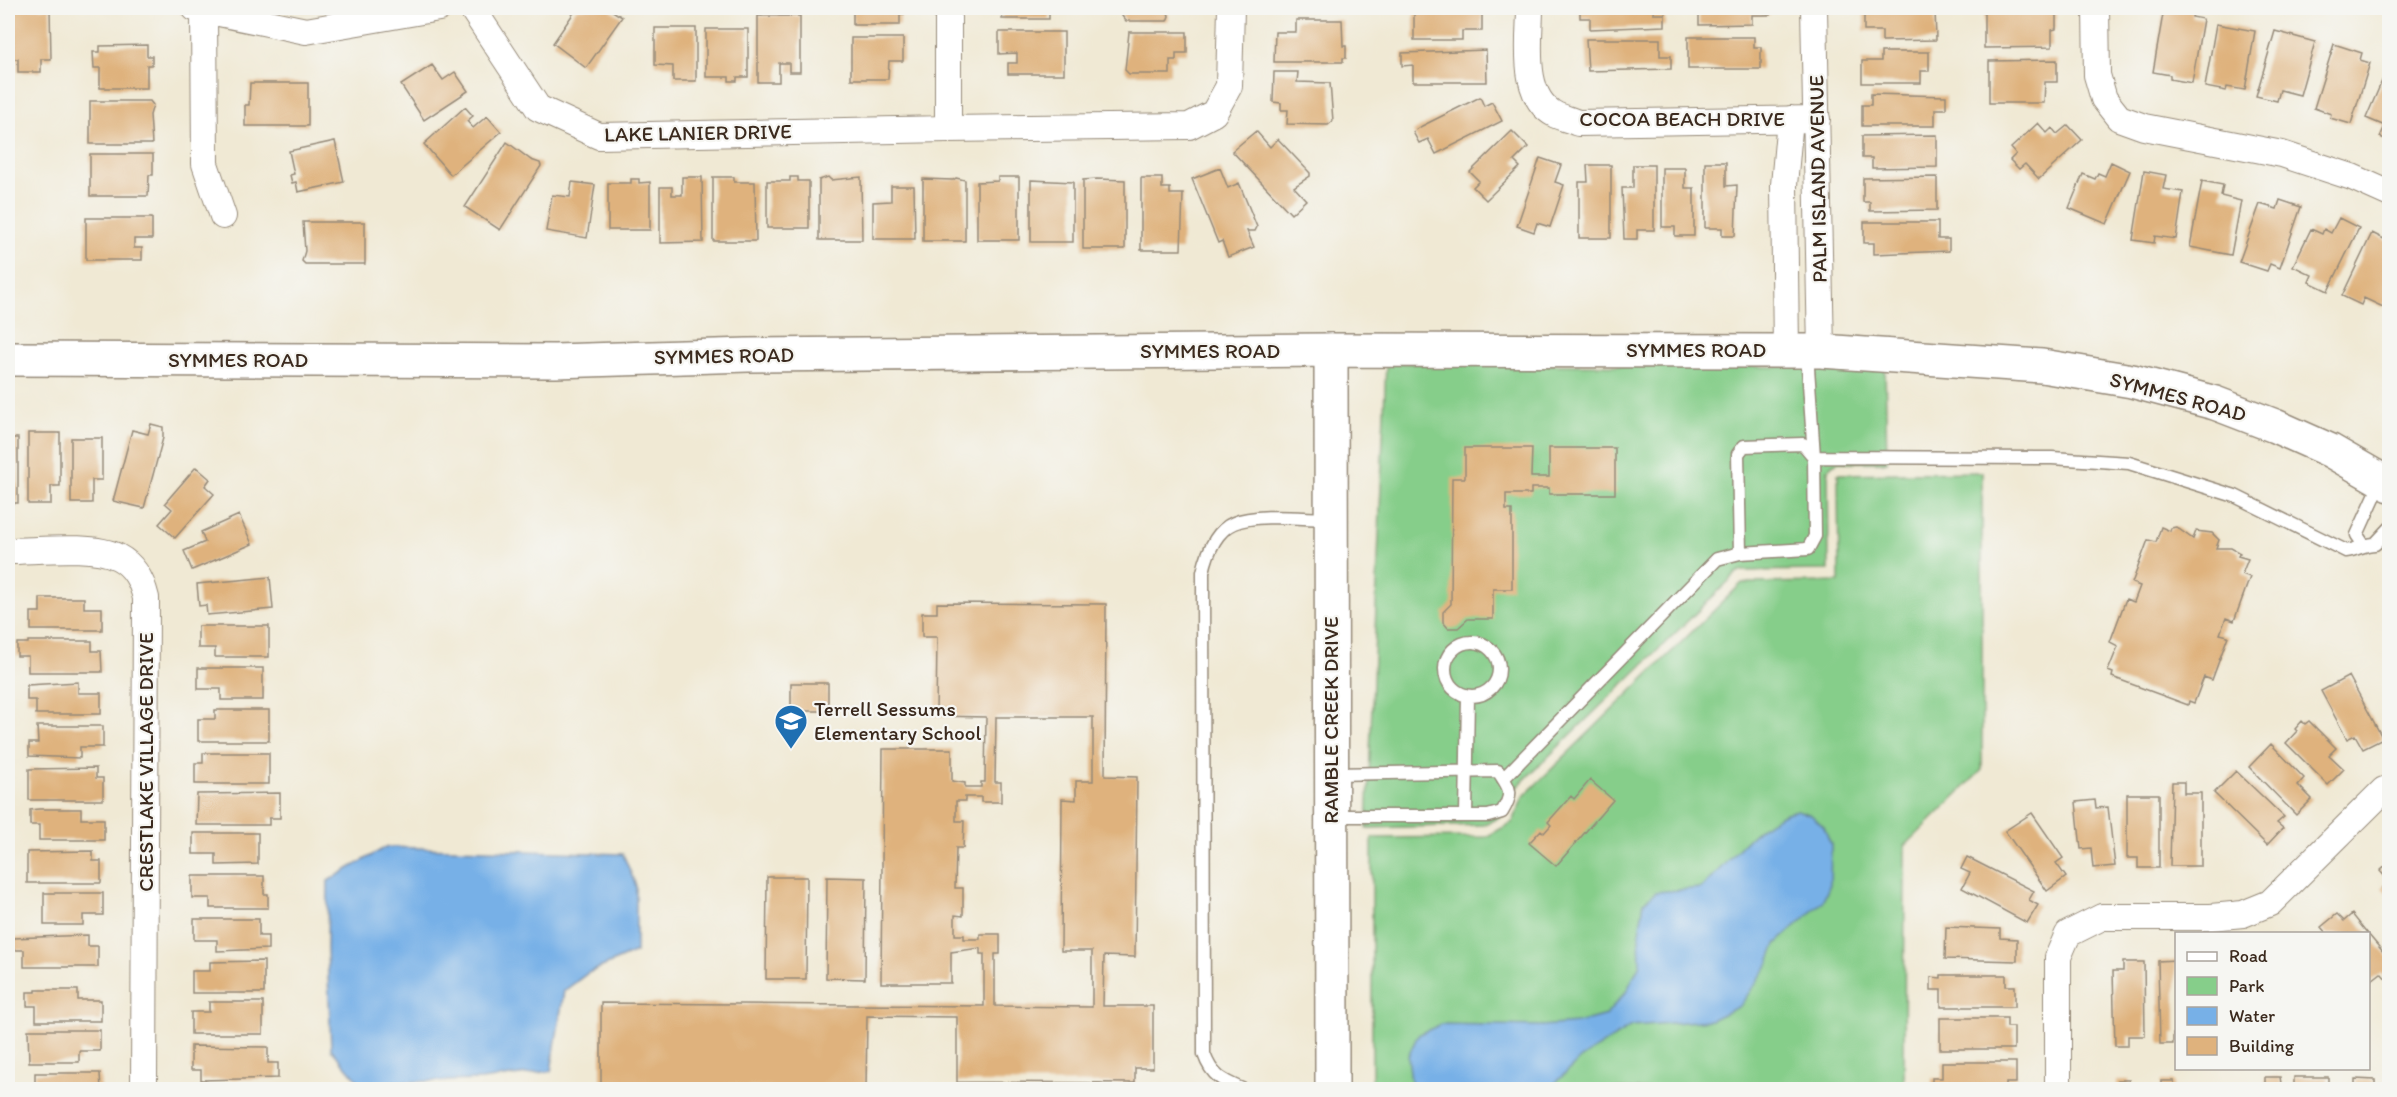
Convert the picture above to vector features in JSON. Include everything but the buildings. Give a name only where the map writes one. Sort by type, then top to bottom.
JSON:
[{"type":"street","points":[[224,216],[205,164],[200,9],[306,31],[439,8]]},
{"type":"street","name":"LAKE LANIER DRIVE","points":[[472,8],[538,108],[599,136],[1189,126],[1214,113],[1229,86],[1231,8]]},
{"type":"street","points":[[948,8],[948,129]]},
{"type":"street","name":"COCOA BEACH DRIVE","points":[[1530,8],[1530,72],[1536,97],[1554,114],[1578,123],[1817,119]]},
{"type":"street","name":"PALM ISLAND AVENUE","points":[[1805,351],[1818,207],[1814,8]]},
{"type":"street","points":[[2096,8],[2097,75],[2104,99],[2119,118],[2144,127],[2282,154],[2352,177],[2390,194]]},
{"type":"street","name":"PALM ISLAND AVENUE","points":[[1790,120],[1784,207],[1805,351]]},
{"type":"street","points":[[1784,207],[1818,207]]},
{"type":"street","name":"SYMMES ROAD","points":[[8,359],[555,362],[748,355],[1330,350],[1805,351],[2042,366],[2132,381],[2215,403],[2275,426],[2387,478]]},
{"type":"street","name":"RAMBLE CREEK DRIVE","points":[[1330,350],[1332,1089]]},
{"type":"street","name":"CRESTLAKE VILLAGE DRIVE","points":[[8,551],[85,551],[118,557],[137,575],[146,598],[144,1089]]},
{"type":"street","points":[[2058,1089],[2058,957],[2068,934],[2102,917],[2211,917],[2243,914],[2270,903],[2384,790],[2390,788]]},
{"type":"lane","points":[[1503,779],[1718,559],[1740,553],[1808,549],[1815,536],[1814,457],[1805,351]]},
{"type":"lane","points":[[1740,553],[1738,454],[1744,446],[1803,444],[1814,457],[2052,458],[2129,464],[2235,496],[2346,551],[2355,550],[2363,544],[2375,544],[2390,528]]},
{"type":"lane","points":[[2363,544],[2357,535],[2387,478]]},
{"type":"lane","points":[[1244,1089],[1224,1081],[1210,1069],[1204,1054],[1203,572],[1207,554],[1217,537],[1233,523],[1258,519],[1332,519]]},
{"type":"lane","points":[[1476,643],[1485,646],[1497,659],[1498,676],[1488,690],[1468,696],[1449,684],[1445,667],[1452,651],[1459,646],[1476,643]]},
{"type":"lane","points":[[1466,816],[1468,696]]},
{"type":"lane","points":[[1331,816],[1488,816],[1502,812],[1510,798],[1509,786],[1498,771],[1332,774]]},
{"type":"green space","points":[[1386,363],[1885,368],[1887,462],[1838,462],[1828,470],[1829,570],[1742,571],[1736,574],[1516,788],[1505,814],[1484,825],[1367,828]]},
{"type":"green space","points":[[1982,472],[1982,770],[1905,846],[1904,1089],[1372,1089],[1372,838],[1486,837],[1513,822],[1523,797],[1742,583],[1839,582],[1838,474]]},
{"type":"water","points":[[1797,810],[1811,815],[1824,827],[1831,845],[1830,884],[1823,901],[1776,944],[1767,967],[1740,1006],[1711,1020],[1631,1026],[1581,1058],[1549,1089],[1412,1089],[1408,1056],[1418,1035],[1441,1024],[1541,1026],[1577,1023],[1606,1015],[1626,992],[1640,964],[1639,933],[1644,902],[1656,892],[1701,888],[1757,831],[1769,822]]},
{"type":"water","points":[[386,847],[623,854],[636,886],[636,952],[588,973],[564,991],[551,1071],[481,1080],[360,1083],[331,1049],[327,950],[328,881]]},
{"type":"place","name":"Terrell Sessums Elementary School","points":[[791,750]]}]
